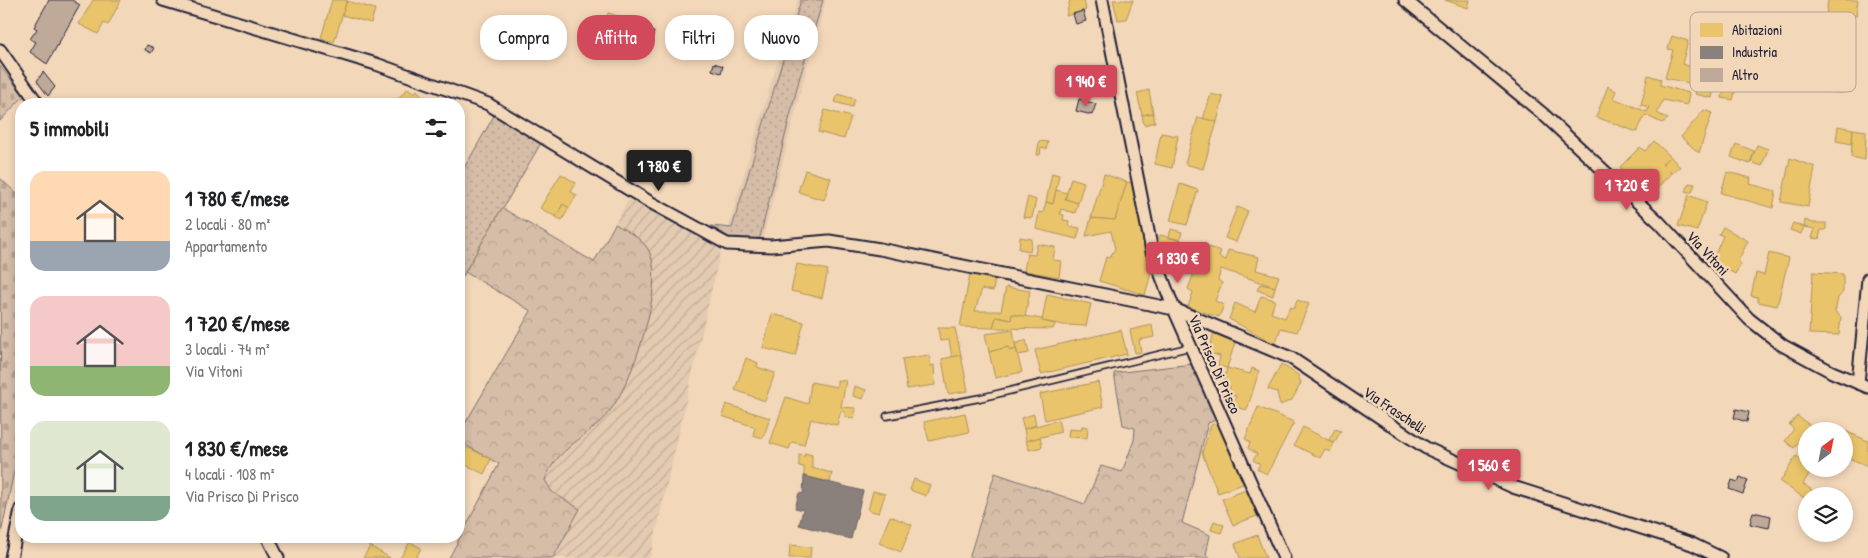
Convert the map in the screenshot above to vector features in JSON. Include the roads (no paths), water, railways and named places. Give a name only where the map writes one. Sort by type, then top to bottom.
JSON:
[{"type":"street","name":"Via Fraschelli","points":[[163,0],[376,64],[488,104],[648,201],[727,244],[771,246],[829,241],[880,249],[1174,309],[1291,358],[1426,448],[1513,487],[1692,544],[1721,558]]},
{"type":"street","name":"Via Prisco Di Prisco","points":[[1102,0],[1152,251],[1190,347],[1284,558]]},
{"type":"street","name":"Via Vitoni","points":[[1405,0],[1544,114],[1659,222],[1749,320],[1782,345],[1832,372],[1863,385]]},
{"type":"street","points":[[0,50],[34,98]]},
{"type":"street","points":[[1863,385],[1868,279]]},
{"type":"street","points":[[11,558],[15,538]]},
{"type":"street","points":[[270,543],[278,558]]},
{"type":"lane","points":[[887,416],[980,398],[1190,347]]}]
